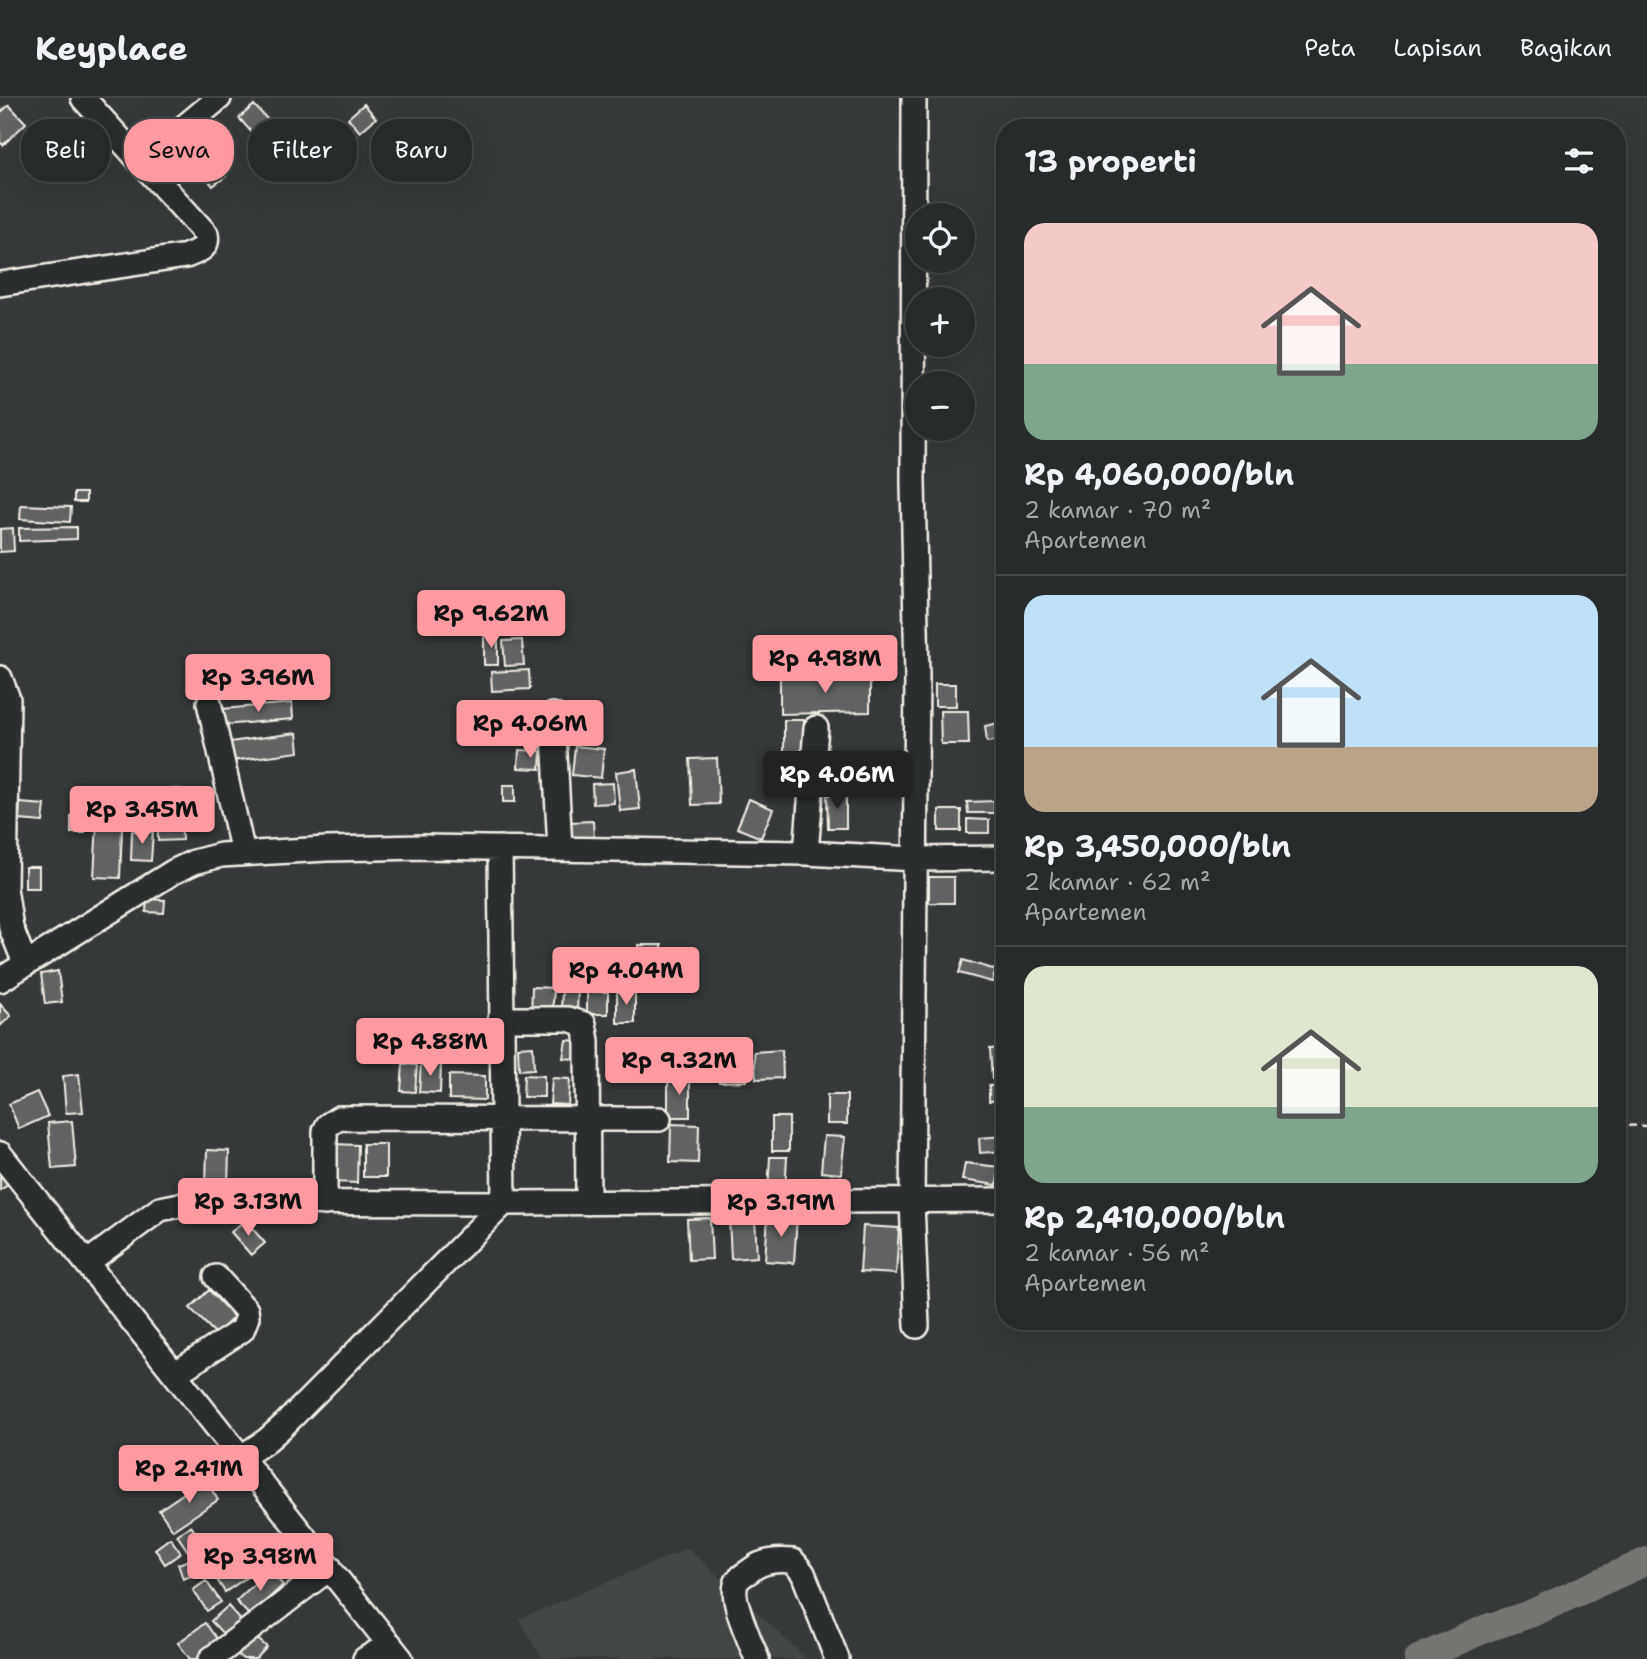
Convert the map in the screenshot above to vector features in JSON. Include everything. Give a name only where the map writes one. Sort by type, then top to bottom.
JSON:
[{"type":"street","points":[[83,98],[124,142]]},
{"type":"street","points":[[194,119],[219,98]]},
{"type":"street","points":[[914,98],[913,482],[917,592],[912,1201],[917,1326]]},
{"type":"street","points":[[0,284],[186,256],[203,248],[207,244],[206,234],[160,182]]},
{"type":"street","points":[[0,678],[8,699],[5,888],[11,928],[26,963]]},
{"type":"street","points":[[209,703],[243,853]]},
{"type":"street","points":[[553,715],[560,849]]},
{"type":"street","points":[[806,853],[816,728]]},
{"type":"street","points":[[0,980],[173,872],[194,862],[243,853],[383,848],[560,849],[806,853],[916,859],[996,858]]},
{"type":"street","points":[[240,1458],[284,1425],[504,1203],[500,849]]},
{"type":"street","points":[[500,1019],[568,1019],[584,1024],[588,1203]]},
{"type":"street","points":[[325,1203],[325,1131],[328,1125],[339,1118],[659,1119]]},
{"type":"street","points":[[0,1154],[395,1652],[365,1659]]},
{"type":"street","points":[[88,1262],[147,1216],[176,1204],[195,1202],[588,1203],[996,1199]]},
{"type":"street","points":[[176,1373],[242,1330],[246,1323],[246,1310],[216,1277]]},
{"type":"street","points":[[757,1659],[735,1601],[735,1587],[738,1580],[757,1565],[778,1560],[793,1561],[803,1573],[837,1659]]},
{"type":"street","points":[[211,1659],[330,1568]]},
{"type":"path","points":[[1626,1125],[1647,1126]]},
{"type":"shaded area","points":[[688,1548],[807,1659],[542,1659],[519,1619]]},
{"type":"building","points":[[364,104],[376,118],[371,119],[371,122],[360,132],[357,128],[357,119],[348,118]]},
{"type":"building","points":[[9,105],[22,119],[21,128],[3,145],[0,142],[0,113]]},
{"type":"building","points":[[254,105],[267,119],[248,119],[248,128],[239,118]]},
{"type":"building","points":[[74,493],[86,493],[86,502],[74,502]]},
{"type":"building","points":[[21,505],[71,507],[70,522],[20,519]]},
{"type":"building","points":[[77,527],[77,539],[19,541],[19,528]]},
{"type":"building","points":[[13,528],[14,551],[0,552],[0,529]]},
{"type":"building","points":[[484,635],[498,635],[498,665],[484,665]]},
{"type":"building","points":[[522,640],[524,665],[505,666],[503,641]]},
{"type":"building","points":[[529,670],[530,689],[492,691],[491,672]]},
{"type":"building","points":[[870,676],[870,712],[780,714],[780,677]]},
{"type":"building","points":[[935,684],[956,684],[956,706],[935,706]]},
{"type":"building","points":[[292,703],[293,719],[223,725],[222,709]]},
{"type":"building","points":[[940,711],[968,711],[969,744],[941,744]]},
{"type":"building","points":[[492,719],[505,723],[499,740],[487,735]]},
{"type":"building","points":[[539,719],[540,738],[515,739],[514,720]]},
{"type":"building","points":[[784,720],[804,720],[804,756],[784,756]]},
{"type":"building","points":[[996,724],[996,741],[987,742],[985,726]]},
{"type":"building","points":[[297,733],[299,752],[231,761],[229,742]]},
{"type":"building","points":[[575,746],[604,749],[601,778],[572,775]]},
{"type":"building","points":[[519,750],[541,751],[540,769],[518,768]]},
{"type":"building","points":[[897,753],[898,771],[876,772],[875,754]]},
{"type":"building","points":[[717,758],[719,804],[692,805],[690,759]]},
{"type":"building","points":[[636,769],[640,809],[620,811],[616,772]]},
{"type":"building","points":[[613,783],[614,803],[593,804],[592,784]]},
{"type":"building","points":[[503,785],[515,785],[515,802],[503,802]]},
{"type":"building","points":[[157,789],[181,789],[182,840],[158,841]]},
{"type":"building","points":[[827,795],[846,795],[846,828],[828,828]]},
{"type":"building","points":[[749,799],[773,809],[761,838],[737,828]]},
{"type":"building","points":[[994,801],[994,813],[968,813],[967,802]]},
{"type":"building","points":[[20,803],[45,805],[43,822],[19,820]]},
{"type":"building","points":[[98,803],[123,804],[120,878],[94,877]]},
{"type":"building","points":[[939,810],[961,810],[961,831],[939,831]]},
{"type":"building","points":[[71,816],[85,816],[85,833],[71,833]]},
{"type":"building","points":[[967,819],[989,820],[989,833],[967,833]]},
{"type":"building","points":[[593,821],[594,839],[570,840],[569,822]]},
{"type":"building","points":[[132,831],[153,832],[151,861],[131,860]]},
{"type":"building","points":[[25,867],[39,867],[39,888],[25,888]]},
{"type":"building","points":[[929,877],[954,877],[954,903],[929,903]]},
{"type":"building","points":[[147,899],[165,900],[164,913],[146,912]]},
{"type":"building","points":[[639,945],[662,945],[662,982],[639,982]]},
{"type":"building","points":[[963,960],[996,970],[992,982],[959,973]]},
{"type":"building","points":[[58,971],[62,1002],[45,1004],[41,974]]},
{"type":"building","points":[[532,987],[554,988],[552,1017],[531,1015]]},
{"type":"building","points":[[562,988],[578,989],[577,1013],[561,1012]]},
{"type":"building","points":[[587,992],[608,992],[608,1014],[587,1014]]},
{"type":"building","points":[[617,992],[635,992],[635,1023],[617,1023]]},
{"type":"building","points":[[0,1004],[11,1016],[0,1026]]},
{"type":"building","points":[[566,1040],[577,1041],[574,1059],[563,1058]]},
{"type":"building","points":[[533,1046],[534,1069],[519,1070],[518,1047]]},
{"type":"building","points":[[990,1049],[996,1049],[996,1079],[992,1079]]},
{"type":"building","points":[[782,1050],[783,1078],[756,1079],[754,1052]]},
{"type":"building","points":[[745,1054],[746,1081],[719,1082],[719,1055]]},
{"type":"building","points":[[421,1063],[441,1064],[440,1093],[419,1092]]},
{"type":"building","points":[[403,1064],[417,1065],[415,1092],[401,1091]]},
{"type":"building","points":[[79,1074],[83,1112],[66,1113],[63,1076]]},
{"type":"building","points":[[449,1075],[485,1076],[485,1100],[449,1099]]},
{"type":"building","points":[[524,1075],[544,1076],[544,1097],[523,1097]]},
{"type":"building","points":[[668,1077],[690,1077],[690,1117],[668,1117]]},
{"type":"building","points":[[552,1078],[570,1079],[568,1105],[550,1104]]},
{"type":"building","points":[[989,1086],[996,1086],[996,1101],[989,1101]]},
{"type":"building","points":[[37,1092],[48,1116],[19,1129],[9,1104]]},
{"type":"building","points":[[827,1095],[847,1095],[847,1124],[827,1124]]},
{"type":"building","points":[[772,1117],[789,1117],[789,1151],[772,1151]]},
{"type":"building","points":[[72,1121],[76,1167],[52,1169],[48,1123]]},
{"type":"building","points":[[671,1124],[699,1125],[698,1163],[670,1162]]},
{"type":"building","points":[[824,1136],[845,1137],[841,1174],[821,1172]]},
{"type":"building","points":[[996,1137],[996,1152],[980,1153],[979,1138]]},
{"type":"building","points":[[333,1144],[358,1145],[357,1183],[332,1182]]},
{"type":"building","points":[[363,1144],[386,1144],[386,1177],[363,1177]]},
{"type":"building","points":[[207,1150],[229,1151],[228,1185],[206,1184]]},
{"type":"building","points":[[770,1157],[787,1157],[785,1192],[768,1191]]},
{"type":"building","points":[[965,1163],[996,1167],[996,1185],[962,1180]]},
{"type":"building","points":[[0,1174],[8,1185],[0,1190]]},
{"type":"building","points":[[768,1215],[797,1217],[794,1263],[765,1261]]},
{"type":"building","points":[[755,1217],[757,1257],[731,1259],[729,1218]]},
{"type":"building","points":[[710,1218],[712,1259],[689,1260],[687,1219]]},
{"type":"building","points":[[245,1220],[265,1243],[251,1255],[231,1232]]},
{"type":"building","points":[[863,1226],[899,1228],[896,1274],[860,1272]]},
{"type":"building","points":[[209,1290],[234,1317],[216,1334],[190,1308]]},
{"type":"building","points":[[205,1479],[218,1500],[173,1530],[159,1510]]},
{"type":"building","points":[[191,1526],[203,1544],[190,1554],[177,1535]]},
{"type":"building","points":[[170,1538],[181,1553],[165,1564],[155,1549]]},
{"type":"building","points":[[261,1545],[272,1560],[225,1592],[215,1577]]},
{"type":"building","points":[[193,1559],[199,1573],[183,1579],[178,1564]]},
{"type":"building","points":[[269,1570],[283,1585],[250,1616],[236,1601]]},
{"type":"building","points":[[206,1581],[221,1602],[207,1611],[193,1590]]},
{"type":"building","points":[[228,1606],[244,1624],[227,1638],[211,1621]]},
{"type":"building","points":[[205,1623],[220,1643],[199,1659],[190,1659],[178,1643]]},
{"type":"building","points":[[253,1635],[267,1647],[256,1659],[243,1659],[236,1653]]},
{"type":"waterway","points":[[1418,1659],[1487,1628],[1530,1614],[1647,1561]]}]
